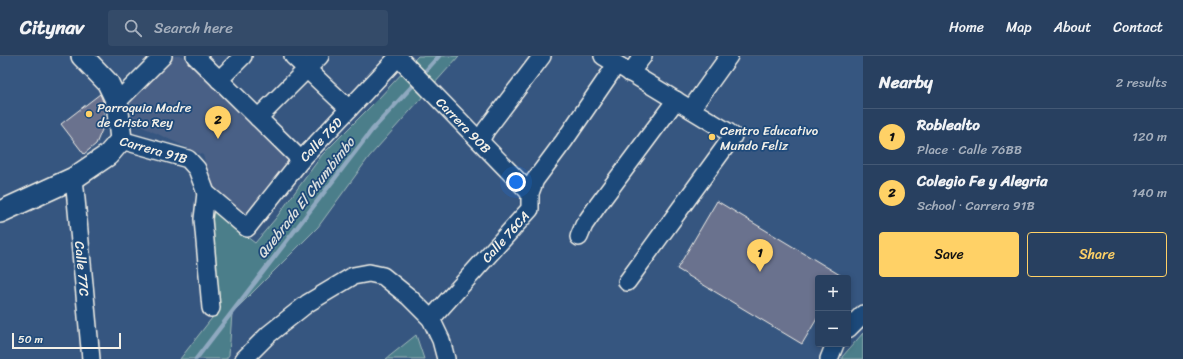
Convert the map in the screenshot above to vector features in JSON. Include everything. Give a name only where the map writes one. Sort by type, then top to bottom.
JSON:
[{"type":"street","points":[[82,56],[108,83],[117,102],[121,140]]},
{"type":"street","points":[[117,102],[163,56]]},
{"type":"street","points":[[195,56],[301,160]]},
{"type":"street","points":[[219,80],[242,56]]},
{"type":"street","points":[[294,56],[349,109]]},
{"type":"street","points":[[258,118],[320,56]]},
{"type":"street","name":"Carrera 90B","points":[[398,56],[530,193]]},
{"type":"street","name":"Calle 76D","points":[[247,228],[301,160],[398,56]]},
{"type":"street","points":[[480,141],[486,130],[542,56]]},
{"type":"street","name":"Calle 76CA","points":[[431,319],[530,208],[530,193],[535,180],[617,64],[643,56]]},
{"type":"street","points":[[691,109],[729,56]]},
{"type":"street","points":[[617,64],[733,136],[627,282]]},
{"type":"street","points":[[579,237],[584,225],[598,205],[676,100]]},
{"type":"street","name":"Carrera 91B","points":[[0,212],[74,178],[108,155],[121,140],[188,159],[197,169],[206,193],[247,228]]},
{"type":"street","name":"Calle 77C","points":[[74,178],[91,359]]},
{"type":"street","points":[[206,193],[203,219],[211,308]]},
{"type":"street","points":[[244,359],[269,334],[308,303],[352,276],[369,272],[383,276],[409,297],[431,319],[441,340],[446,359]]},
{"type":"street","points":[[851,326],[863,314]]},
{"type":"street","points":[[830,359],[834,347]]},
{"type":"shaded area","points":[[172,56],[183,56],[293,163],[241,217],[215,193],[203,155],[132,122],[130,100]]},
{"type":"green space","points":[[418,56],[459,56],[369,157],[318,227],[232,313],[229,355],[226,359],[180,359],[219,309],[210,209],[255,243],[276,218],[322,155],[379,98]]},
{"type":"green space","points":[[863,333],[863,359],[842,359]]},
{"type":"green space","points":[[416,335],[424,359],[386,359]]},
{"type":"building","name":"Parroquia Madre de Cristo Rey","points":[[100,94],[104,104],[104,125],[96,144],[84,154],[61,124]]},
{"type":"building","points":[[717,201],[840,275],[815,275],[815,322],[802,344],[677,269]]},
{"type":"waterway","name":"Quebrada El Chumbimbo","points":[[421,76],[439,56]]},
{"type":"waterway","name":"Quebrada El Chumbimbo","points":[[196,359],[372,130],[416,82]]},
{"type":"place","name":"Parroquia Madre de Cristo Rey","points":[[89,114]]},
{"type":"place","name":"Centro Educativo Mundo Feliz","points":[[712,137]]},
{"type":"place","name":"Colegio Fe y Alegria","points":[[218,139]]},
{"type":"place","name":"Roblealto","points":[[760,272]]}]
